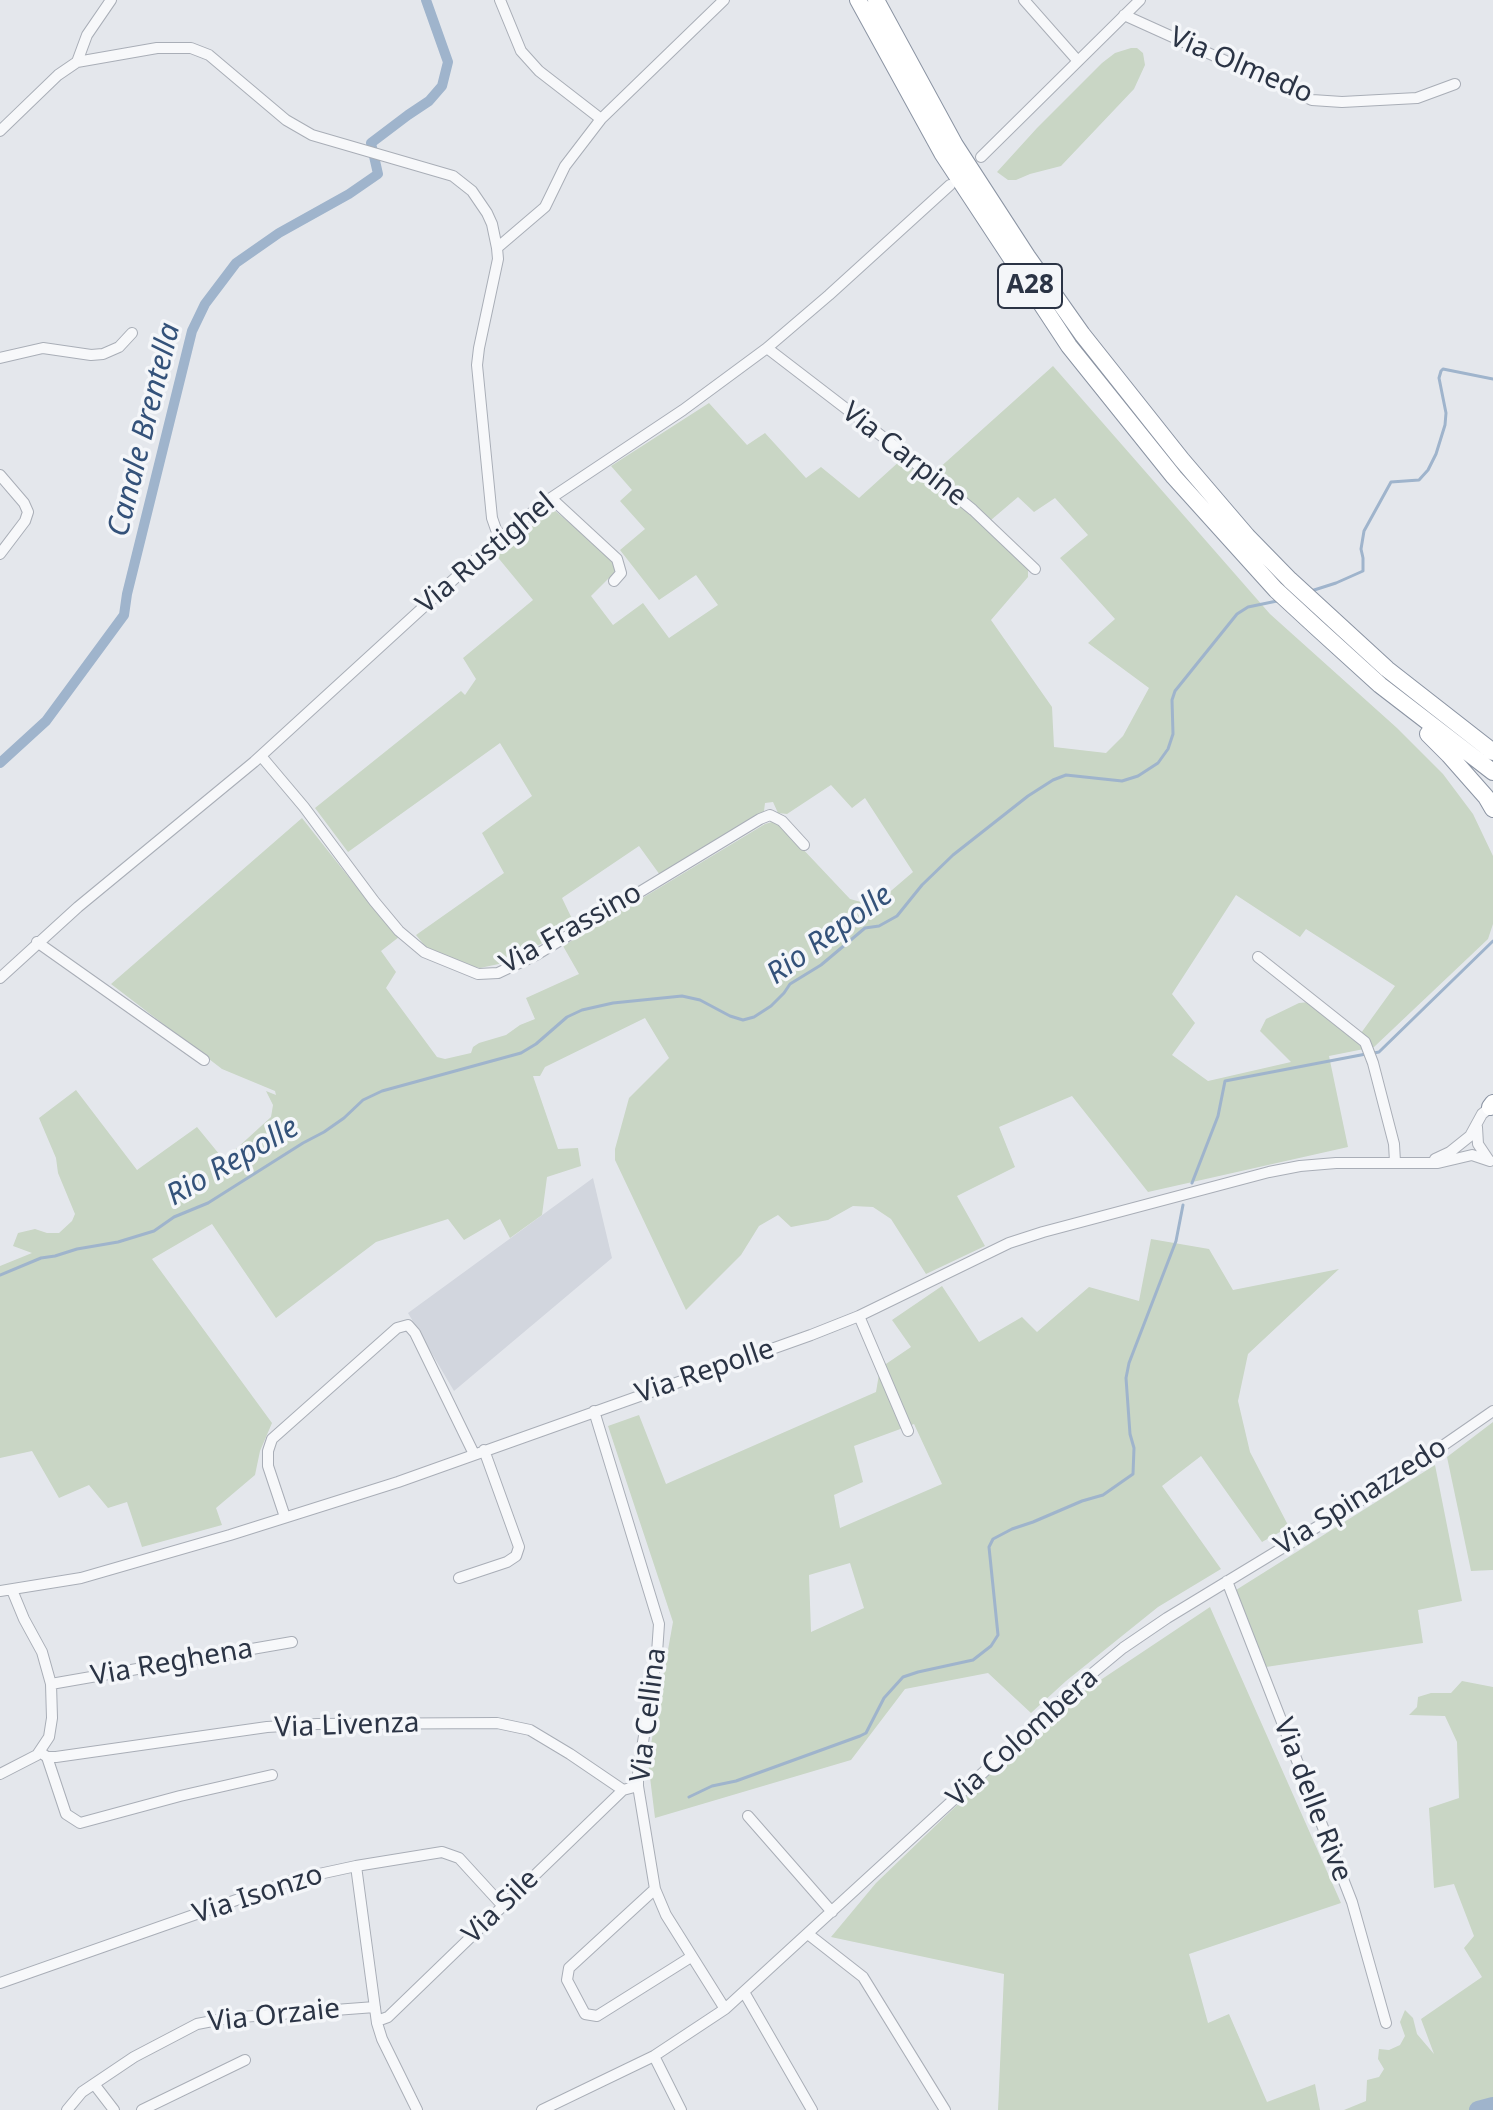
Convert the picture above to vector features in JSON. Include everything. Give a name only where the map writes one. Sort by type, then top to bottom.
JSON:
[{"type":"highway","name":"A28","points":[[858,0],[942,153],[1069,346],[1174,477],[1380,685],[1493,772]]},
{"type":"highway","name":"A28","points":[[876,0],[955,145],[1073,321],[1182,460],[1247,536],[1271,573]]},
{"type":"highway","name":"A28","points":[[1323,626],[1387,669],[1493,752]]},
{"type":"highway","points":[[1323,626],[1357,674],[1434,739],[1493,809]]},
{"type":"street","points":[[77,62],[87,35],[111,0]]},
{"type":"street","points":[[500,0],[521,51],[539,71],[601,119]]},
{"type":"street","points":[[497,248],[545,207],[565,166],[601,119],[724,0]]},
{"type":"street","points":[[1024,0],[1077,60]]},
{"type":"street","points":[[981,157],[1140,0]]},
{"type":"street","name":"Via Olmedo","points":[[1124,15],[1312,100],[1342,102],[1417,98],[1455,84]]},
{"type":"street","points":[[0,131],[58,75],[77,62],[157,48],[191,48],[209,55],[295,126],[312,135],[453,176],[462,182],[487,213],[497,248],[498,259],[477,365],[492,518],[499,538]]},
{"type":"street","name":"Via Rustighel","points":[[0,978],[37,942],[261,756],[499,538],[551,498],[683,410],[767,348],[950,185]]},
{"type":"street","points":[[0,358],[43,348],[103,354],[119,347],[132,333]]},
{"type":"street","name":"Via Carpine","points":[[767,348],[973,510],[1035,569]]},
{"type":"street","points":[[0,475],[28,512],[25,521],[0,554]]},
{"type":"street","points":[[551,498],[617,559],[621,573],[614,581]]},
{"type":"street","name":"Via Frassino","points":[[261,756],[399,931],[424,952],[478,974],[498,973],[536,955],[770,815],[782,821],[804,845]]},
{"type":"street","points":[[37,942],[204,1060]]},
{"type":"street","points":[[1258,957],[1365,1042],[1391,1130],[1395,1162]]},
{"type":"street","name":"Via Repolle","points":[[1426,1164],[1450,1152],[1470,1136],[1489,1107]]},
{"type":"street","name":"Via Repolle","points":[[1489,1107],[1477,1123],[1476,1134],[1482,1154],[1491,1162]]},
{"type":"street","name":"Via Repolle","points":[[6,1591],[81,1578],[398,1482],[859,1316],[1009,1243],[1043,1232],[1269,1172],[1336,1163],[1438,1163],[1472,1155],[1491,1162]]},
{"type":"street","points":[[859,1316],[908,1431]]},
{"type":"street","points":[[285,1517],[268,1466],[272,1439],[397,1328],[408,1325],[479,1452],[519,1547],[516,1556],[507,1562],[459,1578]]},
{"type":"street","name":"Via Cellina","points":[[594,1411],[659,1624],[638,1774],[655,1889],[666,1915],[725,2009]]},
{"type":"street","name":"Via Spinazzedo","points":[[1227,1581],[1386,1485],[1493,1411]]},
{"type":"street","name":"Via Colombera","points":[[548,2109],[654,2056],[725,2009],[1092,1674],[1134,1640],[1227,1581]]},
{"type":"street","name":"Via delle Rive","points":[[1227,1581],[1352,1902],[1386,2023]]},
{"type":"street","points":[[6,1591],[42,1652],[51,1684],[52,1718],[44,1754],[66,1814],[80,1823],[272,1775]]},
{"type":"street","name":"Via Reghena","points":[[51,1684],[292,1642]]},
{"type":"street","name":"Via Livenza","points":[[44,1754],[267,1727],[497,1723],[530,1730],[623,1790]]},
{"type":"street","points":[[0,1774],[44,1754]]},
{"type":"street","points":[[623,1790],[638,1786]]},
{"type":"street","name":"Via Sile","points":[[377,2021],[388,2017],[623,1790]]},
{"type":"street","points":[[748,1816],[832,1912]]},
{"type":"street","name":"Via Isonzo","points":[[0,1983],[296,1879],[442,1852],[459,1858],[502,1905]]},
{"type":"street","points":[[356,1866],[377,2021],[382,2039],[417,2110]]},
{"type":"street","points":[[655,1889],[569,1968],[567,1980],[585,2014],[597,2016],[691,1957]]},
{"type":"street","points":[[808,1934],[863,1977],[945,2110]]},
{"type":"street","points":[[744,1992],[812,2110]]},
{"type":"street","name":"Via Orzaie","points":[[67,2110],[82,2092],[134,2057],[197,2024],[228,2018],[375,2007]]},
{"type":"street","points":[[654,2056],[681,2110]]},
{"type":"street","points":[[142,2110],[245,2060]]},
{"type":"street","points":[[94,2084],[114,2110]]},
{"type":"shaded area","points":[[593,1178],[612,1258],[454,1391],[408,1313]]},
{"type":"green space","points":[[1131,48],[1143,53],[1145,65],[1134,89],[1061,166],[1016,180],[1008,180],[997,172],[1102,63],[1115,53]]},
{"type":"green space","points":[[1053,366],[1270,614],[1397,728],[1443,774],[1473,814],[1493,856],[1493,924],[1488,939],[1374,1047],[1329,1056],[1348,1147],[1148,1192],[1072,1096],[999,1127],[1015,1167],[957,1196],[985,1246],[926,1274],[891,1219],[873,1207],[853,1206],[828,1220],[791,1227],[778,1215],[759,1226],[741,1255],[686,1310],[615,1160],[615,1149],[629,1098],[669,1058],[645,1018],[545,1067],[540,1076],[533,1076],[558,1149],[578,1148],[581,1166],[547,1177],[542,1215],[510,1238],[500,1219],[464,1240],[448,1219],[376,1242],[276,1318],[212,1224],[152,1259],[272,1423],[260,1451],[255,1475],[216,1508],[222,1525],[142,1547],[127,1502],[108,1508],[89,1485],[59,1498],[32,1451],[0,1458],[0,1266],[32,1253],[13,1246],[18,1233],[35,1229],[59,1233],[75,1214],[39,1118],[76,1090],[137,1170],[197,1127],[224,1160],[271,1117],[273,1105],[266,1091],[276,1095],[275,1091],[222,1069],[111,984],[302,818],[399,937],[381,951],[396,972],[386,988],[437,1057],[445,1059],[471,1053],[479,1043],[506,1035],[535,1019],[526,998],[579,974],[563,946],[765,824],[772,822],[783,828],[850,899],[861,902],[885,896],[913,872],[865,798],[852,808],[831,785],[787,814],[778,813],[773,802],[765,803],[764,811],[759,816],[660,875],[639,846],[562,898],[575,925],[508,962],[480,968],[429,951],[416,935],[504,873],[482,833],[532,796],[500,743],[348,852],[315,808],[461,691],[465,695],[476,679],[463,658],[533,600],[495,554],[554,510],[605,552],[616,565],[614,573],[591,596],[613,625],[643,603],[669,638],[718,605],[696,575],[659,600],[620,550],[645,529],[620,501],[632,490],[611,466],[709,403],[747,445],[765,433],[806,478],[821,467],[859,498],[902,459],[927,479]],"holes":[[[1018,497],[1034,512],[1055,498],[1088,535],[1060,558],[1115,619],[1088,643],[1149,688],[1123,736],[1106,753],[1054,747],[1052,707],[991,620],[1028,577],[1028,568],[984,526]],[[1236,895],[1300,937],[1306,929],[1395,986],[1356,1040],[1309,1002],[1299,1003],[1266,1019],[1260,1031],[1291,1062],[1208,1081],[1172,1055],[1195,1023],[1172,994]]]},
{"type":"green space","points":[[1151,1239],[1209,1249],[1233,1290],[1339,1269],[1248,1354],[1238,1401],[1250,1452],[1289,1527],[1262,1542],[1201,1456],[1162,1486],[1221,1569],[1158,1607],[1031,1713],[988,1673],[905,1689],[851,1760],[655,1818],[648,1761],[673,1622],[608,1426],[639,1415],[666,1484],[876,1392],[880,1368],[911,1347],[892,1320],[942,1286],[979,1342],[1022,1317],[1037,1332],[1089,1287],[1139,1301]],"holes":[[[914,1424],[942,1484],[840,1528],[834,1495],[863,1482],[854,1446]],[[850,1563],[864,1608],[811,1632],[809,1575]]]},
{"type":"green space","points":[[1493,1422],[1493,1570],[1471,1571],[1447,1457]]},
{"type":"green space","points":[[1435,1465],[1462,1601],[1418,1610],[1423,1643],[1266,1667],[1236,1590]]},
{"type":"green space","points":[[1210,1607],[1341,1903],[1189,1954],[1208,2023],[1229,2014],[1267,2102],[1315,2084],[1320,2110],[998,2110],[1004,1974],[831,1937],[876,1883],[1057,1709]]},
{"type":"green space","points":[[1462,1681],[1493,1687],[1493,2110],[1344,2110],[1366,2101],[1367,2080],[1379,2077],[1384,2069],[1378,2059],[1379,2049],[1389,2050],[1400,2045],[1405,2036],[1400,2022],[1405,2010],[1413,2018],[1417,2034],[1434,2054],[1421,2019],[1482,1977],[1464,1948],[1474,1936],[1454,1884],[1434,1888],[1429,1808],[1459,1798],[1457,1742],[1445,1716],[1409,1715],[1417,1707],[1418,1697],[1431,1693],[1451,1693]]},
{"type":"waterway","name":"Canale Brentella","points":[[0,763],[46,721],[124,615],[192,331],[205,304],[236,263],[279,233],[378,174],[371,143],[429,101],[442,86],[448,62],[426,0]]},
{"type":"waterway","name":"Rio Repolle","points":[[1311,591],[1363,571],[1361,549],[1364,531],[1391,482],[1419,480],[1428,470],[1445,425],[1446,413],[1439,378],[1441,371],[1493,379]]},
{"type":"waterway","name":"Rio Repolle","points":[[0,1275],[41,1258],[154,1231],[174,1217],[208,1203],[324,1132],[363,1100],[382,1091],[521,1053],[567,1017],[582,1010],[613,1003],[682,996],[700,1000],[743,1020],[754,1017],[771,1006],[790,984],[821,965],[865,928],[879,926],[897,916],[922,885],[953,855],[1053,780],[1066,775],[1122,781],[1138,776],[1158,763],[1168,749],[1173,734],[1172,700],[1175,691],[1237,614],[1248,607],[1277,601]]},
{"type":"waterway","points":[[1374,1053],[1379,1052],[1493,941]]},
{"type":"waterway","points":[[1192,1183],[1218,1116],[1225,1081],[1366,1054]]},
{"type":"waterway","points":[[689,1797],[712,1786],[736,1781],[860,1736],[866,1733],[884,1698],[903,1677],[973,1660],[991,1646],[998,1635],[989,1547],[993,1539],[1103,1495],[1133,1474],[1134,1448],[1126,1378],[1176,1241],[1183,1205]]},
{"type":"waterway","points":[[1478,2110],[1493,2106]]}]
